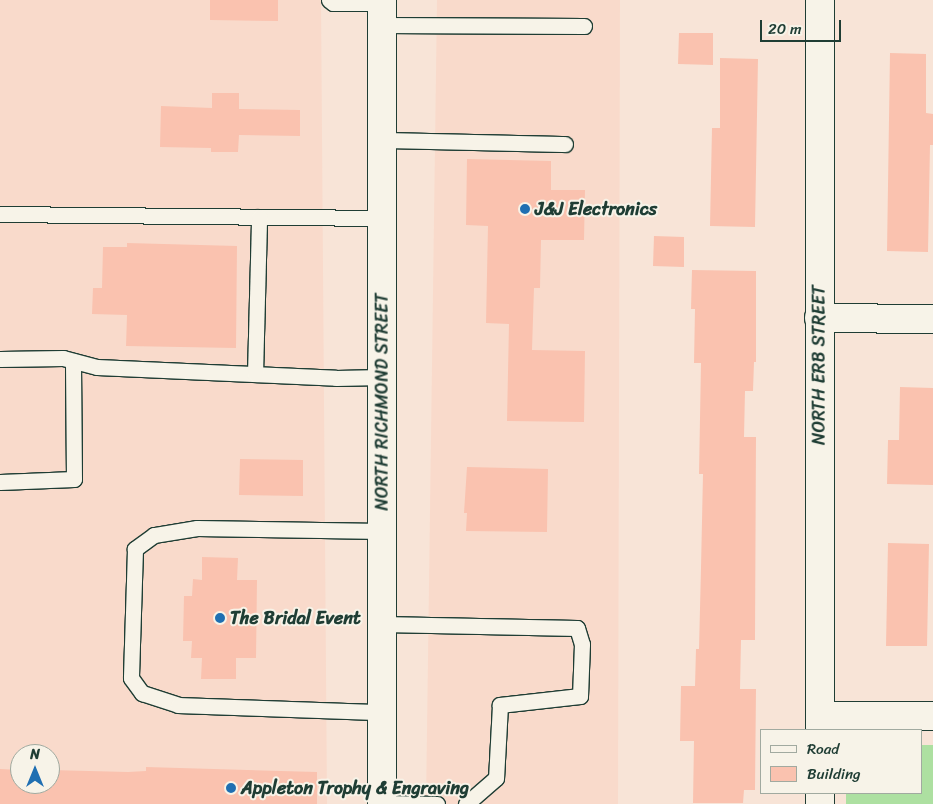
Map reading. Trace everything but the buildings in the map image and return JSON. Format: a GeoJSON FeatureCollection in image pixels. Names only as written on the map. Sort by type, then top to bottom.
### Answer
{"type":"FeatureCollection","features":[{"type":"Feature","properties":{"kind":"street","name":"NORTH ERB STREET"},"geometry":{"type":"LineString","coordinates":[[820,0],[820,723]]}},
{"type":"Feature","properties":{"kind":"street","name":"NORTH RICHMOND STREET"},"geometry":{"type":"LineString","coordinates":[[382,10],[382,804]]}},
{"type":"Feature","properties":{"kind":"street"},"geometry":{"type":"LineString","coordinates":[[819,318],[933,319]]}},
{"type":"Feature","properties":{"kind":"street"},"geometry":{"type":"LineString","coordinates":[[820,723],[933,716]]}},
{"type":"Feature","properties":{"kind":"lane"},"geometry":{"type":"LineString","coordinates":[[329,0],[333,3],[382,10],[584,26]]}},
{"type":"Feature","properties":{"kind":"lane"},"geometry":{"type":"LineString","coordinates":[[382,140],[565,144]]}},
{"type":"Feature","properties":{"kind":"lane"},"geometry":{"type":"LineString","coordinates":[[0,214],[382,218]]}},
{"type":"Feature","properties":{"kind":"lane"},"geometry":{"type":"LineString","coordinates":[[255,374],[259,217]]}},
{"type":"Feature","properties":{"kind":"lane"},"geometry":{"type":"LineString","coordinates":[[0,359],[63,358],[97,368],[336,378],[382,377]]}},
{"type":"Feature","properties":{"kind":"lane"},"geometry":{"type":"LineString","coordinates":[[0,482],[74,479],[73,361]]}},
{"type":"Feature","properties":{"kind":"lane"},"geometry":{"type":"LineString","coordinates":[[382,532],[197,528],[154,535],[135,549],[131,678],[142,693],[178,705],[382,712]]}},
{"type":"Feature","properties":{"kind":"lane"},"geometry":{"type":"LineString","coordinates":[[382,624],[577,628],[582,644],[580,696],[500,706],[496,778],[466,804]]}},
{"type":"Feature","properties":{"kind":"lane"},"geometry":{"type":"LineString","coordinates":[[382,804],[437,804]]}},
{"type":"Feature","properties":{"kind":"shaded area"},"geometry":{"type":"Polygon","coordinates":[[[0,0],[321,0],[327,804],[0,804],[0,0]]]}},
{"type":"Feature","properties":{"kind":"shaded area"},"geometry":{"type":"Polygon","coordinates":[[[437,0],[620,0],[618,804],[426,804],[437,0]]]}},
{"type":"Feature","properties":{"kind":"green space"},"geometry":{"type":"Polygon","coordinates":[[[923,745],[933,745],[933,804],[846,804],[846,794],[923,794],[923,745]]]}},
{"type":"Feature","properties":{"kind":"place","name":"J&J Electronics"},"geometry":{"type":"Point","coordinates":[525,209]}},
{"type":"Feature","properties":{"kind":"place","name":"The Bridal Event"},"geometry":{"type":"Point","coordinates":[220,618]}},
{"type":"Feature","properties":{"kind":"place","name":"Appleton Trophy & Engraving"},"geometry":{"type":"Point","coordinates":[231,788]}}]}
